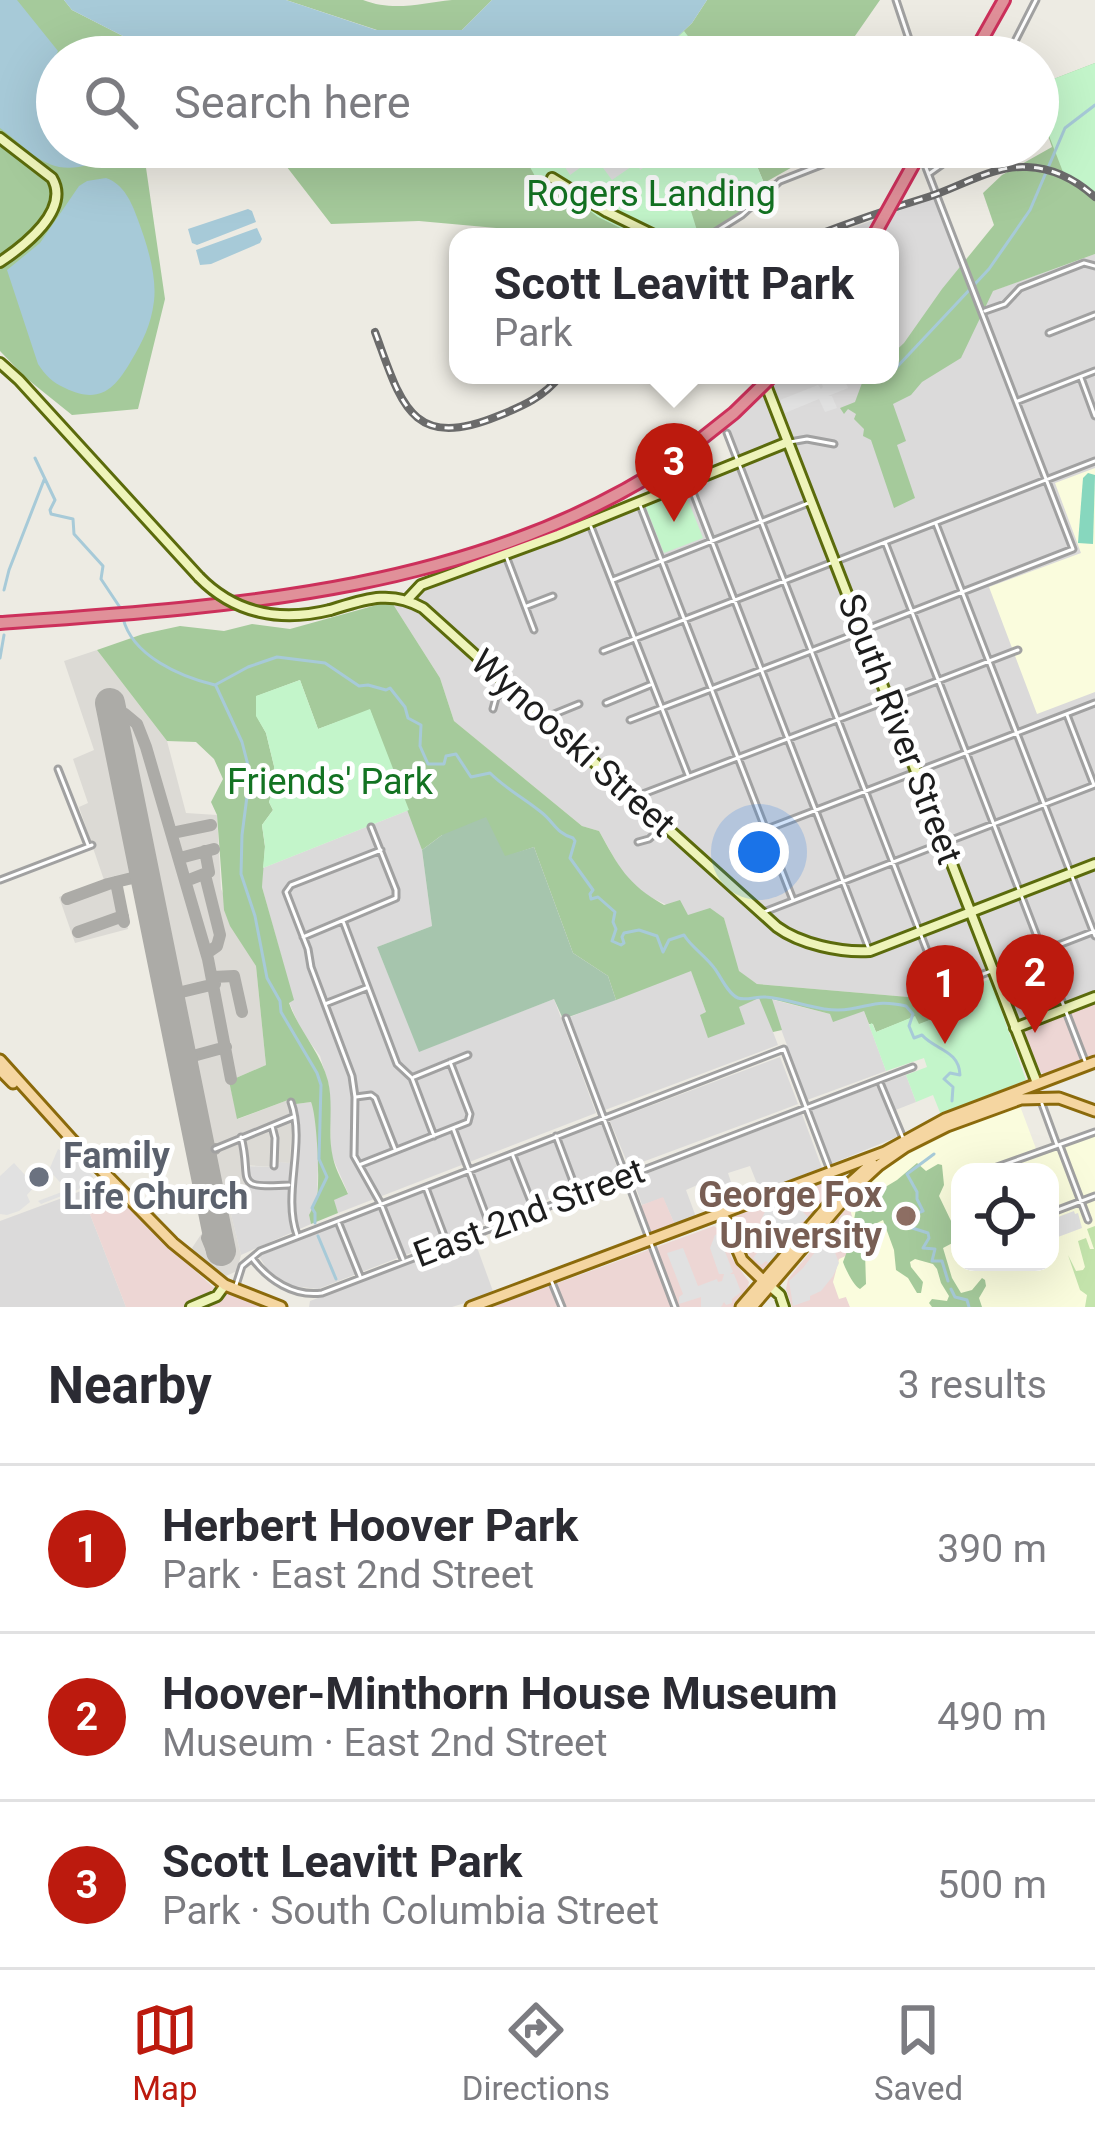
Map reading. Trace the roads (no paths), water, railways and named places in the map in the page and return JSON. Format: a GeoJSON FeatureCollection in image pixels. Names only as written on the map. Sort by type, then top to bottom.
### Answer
{"type":"FeatureCollection","features":[{"type":"Feature","properties":{"kind":"highway"},"geometry":{"type":"LineString","coordinates":[[984,36],[1004,0]]}},
{"type":"Feature","properties":{"kind":"highway"},"geometry":{"type":"LineString","coordinates":[[878,228],[911,168]]}},
{"type":"Feature","properties":{"kind":"highway"},"geometry":{"type":"LineString","coordinates":[[0,623],[209,606],[354,584],[488,548],[589,509],[676,459],[734,413],[761,384]]}},
{"type":"Feature","properties":{"kind":"main road"},"geometry":{"type":"LineString","coordinates":[[0,1060],[156,1228],[202,1268],[281,1307]]}},
{"type":"Feature","properties":{"kind":"main road"},"geometry":{"type":"LineString","coordinates":[[752,1307],[839,1193],[904,1140],[945,1118],[1091,1064]]}},
{"type":"Feature","properties":{"kind":"main road"},"geometry":{"type":"LineString","coordinates":[[0,1070],[73,1141]]}},
{"type":"Feature","properties":{"kind":"main road"},"geometry":{"type":"LineString","coordinates":[[1070,1101],[1062,1086],[1074,1070]]}},
{"type":"Feature","properties":{"kind":"main road"},"geometry":{"type":"LineString","coordinates":[[1036,1083],[1044,1096]]}},
{"type":"Feature","properties":{"kind":"main road"},"geometry":{"type":"LineString","coordinates":[[1011,1102],[1036,1083]]}},
{"type":"Feature","properties":{"kind":"main road"},"geometry":{"type":"LineString","coordinates":[[471,1307],[830,1172],[885,1156],[1011,1102],[1044,1096],[1095,1111]]}},
{"type":"Feature","properties":{"kind":"main road"},"geometry":{"type":"LineString","coordinates":[[722,1213],[742,1260],[768,1285]]}},
{"type":"Feature","properties":{"kind":"main road"},"geometry":{"type":"LineString","coordinates":[[741,1307],[768,1285]]}},
{"type":"Feature","properties":{"kind":"street"},"geometry":{"type":"LineString","coordinates":[[896,0],[908,36]]}},
{"type":"Feature","properties":{"kind":"street"},"geometry":{"type":"LineString","coordinates":[[1018,36],[1036,0]]}},
{"type":"Feature","properties":{"kind":"street"},"geometry":{"type":"LineString","coordinates":[[0,138],[36,164]]}},
{"type":"Feature","properties":{"kind":"street"},"geometry":{"type":"LineString","coordinates":[[0,262],[18,250],[51,212],[57,184],[41,168]]}},
{"type":"Feature","properties":{"kind":"street"},"geometry":{"type":"LineString","coordinates":[[721,228],[780,181],[813,168]]}},
{"type":"Feature","properties":{"kind":"street"},"geometry":{"type":"LineString","coordinates":[[630,720],[1073,549],[927,168]]}},
{"type":"Feature","properties":{"kind":"street"},"geometry":{"type":"LineString","coordinates":[[929,174],[937,168]]}},
{"type":"Feature","properties":{"kind":"street"},"geometry":{"type":"LineString","coordinates":[[552,178],[640,228]]}},
{"type":"Feature","properties":{"kind":"street"},"geometry":{"type":"LineString","coordinates":[[981,312],[1005,304],[1020,288],[1093,264]]}},
{"type":"Feature","properties":{"kind":"street"},"geometry":{"type":"LineString","coordinates":[[1049,333],[1095,316]]}},
{"type":"Feature","properties":{"kind":"street"},"geometry":{"type":"LineString","coordinates":[[0,363],[199,578],[227,601],[254,612],[294,617],[378,596],[407,600],[421,585],[788,442],[807,439],[835,444]]}},
{"type":"Feature","properties":{"kind":"street"},"geometry":{"type":"LineString","coordinates":[[1017,401],[1095,371]]}},
{"type":"Feature","properties":{"kind":"street"},"geometry":{"type":"LineString","coordinates":[[1080,377],[1095,416]]}},
{"type":"Feature","properties":{"kind":"street","name":"South River Street"},"geometry":{"type":"LineString","coordinates":[[768,384],[1036,1083]]}},
{"type":"Feature","properties":{"kind":"street"},"geometry":{"type":"LineString","coordinates":[[727,433],[941,987],[1094,933],[936,523]]}},
{"type":"Feature","properties":{"kind":"street"},"geometry":{"type":"LineString","coordinates":[[603,651],[1095,461]]}},
{"type":"Feature","properties":{"kind":"street"},"geometry":{"type":"LineString","coordinates":[[688,482],[870,951],[1095,864]]}},
{"type":"Feature","properties":{"kind":"street"},"geometry":{"type":"LineString","coordinates":[[638,502],[793,901]]}},
{"type":"Feature","properties":{"kind":"street"},"geometry":{"type":"LineString","coordinates":[[611,581],[812,502]]}},
{"type":"Feature","properties":{"kind":"street"},"geometry":{"type":"LineString","coordinates":[[588,522],[688,777]]}},
{"type":"Feature","properties":{"kind":"street"},"geometry":{"type":"LineString","coordinates":[[885,542],[1042,951],[1091,1064]]}},
{"type":"Feature","properties":{"kind":"street"},"geometry":{"type":"LineString","coordinates":[[505,554],[533,630]]}},
{"type":"Feature","properties":{"kind":"street"},"geometry":{"type":"LineString","coordinates":[[525,607],[554,596]]}},
{"type":"Feature","properties":{"kind":"street","name":"Wynooski Street"},"geometry":{"type":"LineString","coordinates":[[407,600],[423,608],[786,934],[845,950],[870,951]]}},
{"type":"Feature","properties":{"kind":"street"},"geometry":{"type":"LineString","coordinates":[[634,798],[1018,650]]}},
{"type":"Feature","properties":{"kind":"street"},"geometry":{"type":"LineString","coordinates":[[493,710],[496,698],[508,685]]}},
{"type":"Feature","properties":{"kind":"street"},"geometry":{"type":"LineString","coordinates":[[606,703],[652,685]]}},
{"type":"Feature","properties":{"kind":"street"},"geometry":{"type":"LineString","coordinates":[[766,830],[1095,703]]}},
{"type":"Feature","properties":{"kind":"street"},"geometry":{"type":"LineString","coordinates":[[545,718],[579,704]]}},
{"type":"Feature","properties":{"kind":"street"},"geometry":{"type":"LineString","coordinates":[[762,913],[1095,785],[1067,713]]}},
{"type":"Feature","properties":{"kind":"street"},"geometry":{"type":"LineString","coordinates":[[0,880],[90,846],[58,769]]}},
{"type":"Feature","properties":{"kind":"street"},"geometry":{"type":"LineString","coordinates":[[638,842],[664,825]]}},
{"type":"Feature","properties":{"kind":"street"},"geometry":{"type":"LineString","coordinates":[[303,937],[396,898],[371,827]]}},
{"type":"Feature","properties":{"kind":"street"},"geometry":{"type":"LineString","coordinates":[[380,850],[288,887],[287,895],[352,1076],[353,1149],[358,1165],[381,1204],[404,1261]]}},
{"type":"Feature","properties":{"kind":"street"},"geometry":{"type":"LineString","coordinates":[[343,921],[398,1064],[412,1078],[434,1136]]}},
{"type":"Feature","properties":{"kind":"street"},"geometry":{"type":"LineString","coordinates":[[325,1004],[368,987]]}},
{"type":"Feature","properties":{"kind":"street"},"geometry":{"type":"LineString","coordinates":[[1015,1028],[1095,997]]}},
{"type":"Feature","properties":{"kind":"street"},"geometry":{"type":"LineString","coordinates":[[566,1018],[675,1307]]}},
{"type":"Feature","properties":{"kind":"street"},"geometry":{"type":"LineString","coordinates":[[191,1307],[231,1286],[251,1257],[298,1236],[784,1049],[830,1172]]}},
{"type":"Feature","properties":{"kind":"street"},"geometry":{"type":"LineString","coordinates":[[412,1078],[468,1055]]}},
{"type":"Feature","properties":{"kind":"street"},"geometry":{"type":"LineString","coordinates":[[358,1165],[470,1120],[450,1062]]}},
{"type":"Feature","properties":{"kind":"street","name":"East 2nd Street"},"geometry":{"type":"LineString","coordinates":[[251,1257],[268,1277],[305,1294],[322,1293],[913,1067]]}},
{"type":"Feature","properties":{"kind":"street"},"geometry":{"type":"LineString","coordinates":[[880,1084],[904,1140]]}},
{"type":"Feature","properties":{"kind":"street"},"geometry":{"type":"LineString","coordinates":[[1044,1096],[1088,1220]]}},
{"type":"Feature","properties":{"kind":"street"},"geometry":{"type":"LineString","coordinates":[[355,1097],[375,1098],[396,1150]]}},
{"type":"Feature","properties":{"kind":"street"},"geometry":{"type":"LineString","coordinates":[[291,1102],[295,1117],[292,1218],[298,1236]]}},
{"type":"Feature","properties":{"kind":"street"},"geometry":{"type":"LineString","coordinates":[[214,1148],[295,1117]]}},
{"type":"Feature","properties":{"kind":"street"},"geometry":{"type":"LineString","coordinates":[[271,1124],[274,1166]]}},
{"type":"Feature","properties":{"kind":"street"},"geometry":{"type":"LineString","coordinates":[[453,1128],[491,1227]]}},
{"type":"Feature","properties":{"kind":"street"},"geometry":{"type":"LineString","coordinates":[[1008,1163],[1095,1132]]}},
{"type":"Feature","properties":{"kind":"street"},"geometry":{"type":"LineString","coordinates":[[556,1136],[578,1194]]}},
{"type":"Feature","properties":{"kind":"street"},"geometry":{"type":"LineString","coordinates":[[241,1138],[249,1182],[258,1187],[293,1184]]}},
{"type":"Feature","properties":{"kind":"street"},"geometry":{"type":"LineString","coordinates":[[512,1153],[535,1210]]}},
{"type":"Feature","properties":{"kind":"street"},"geometry":{"type":"LineString","coordinates":[[425,1186],[447,1244]]}},
{"type":"Feature","properties":{"kind":"street"},"geometry":{"type":"LineString","coordinates":[[1059,1210],[1095,1196]]}},
{"type":"Feature","properties":{"kind":"street"},"geometry":{"type":"LineString","coordinates":[[338,1221],[360,1278]]}},
{"type":"Feature","properties":{"kind":"street"},"geometry":{"type":"LineString","coordinates":[[551,1279],[562,1307]]}},
{"type":"Feature","properties":{"kind":"street"},"geometry":{"type":"LineString","coordinates":[[768,1285],[779,1294],[784,1307]]}},
{"type":"Feature","properties":{"kind":"water"},"geometry":{"type":"Polygon","coordinates":[[[0,0],[17,0],[46,36],[36,36],[36,156],[0,128],[0,0]]]}},
{"type":"Feature","properties":{"kind":"water"},"geometry":{"type":"Polygon","coordinates":[[[64,0],[286,0],[376,30],[462,30],[492,0],[707,0],[678,36],[123,36],[72,10],[64,0]]]}},
{"type":"Feature","properties":{"kind":"water"},"geometry":{"type":"Polygon","coordinates":[[[106,178],[122,189],[136,214],[150,260],[154,301],[146,332],[125,371],[105,391],[87,395],[56,383],[38,364],[7,270],[40,243],[79,186],[106,178]]]}},
{"type":"Feature","properties":{"kind":"water"},"geometry":{"type":"Polygon","coordinates":[[[248,209],[256,222],[192,243],[188,229],[248,209]]]}},
{"type":"Feature","properties":{"kind":"water"},"geometry":{"type":"Polygon","coordinates":[[[257,228],[260,243],[200,265],[196,250],[257,228]]]}},
{"type":"Feature","properties":{"kind":"waterway"},"geometry":{"type":"LineString","coordinates":[[1059,142],[1065,128],[1095,105]]}},
{"type":"Feature","properties":{"kind":"waterway"},"geometry":{"type":"LineString","coordinates":[[899,365],[989,269],[1030,210],[1048,168]]}},
{"type":"Feature","properties":{"kind":"waterway"},"geometry":{"type":"LineString","coordinates":[[35,458],[55,500],[51,514],[73,519],[74,534],[103,566],[101,579],[121,609]]}},
{"type":"Feature","properties":{"kind":"waterway"},"geometry":{"type":"LineString","coordinates":[[4,590],[44,480]]}},
{"type":"Feature","properties":{"kind":"waterway"},"geometry":{"type":"LineString","coordinates":[[123,618],[147,654],[173,670],[215,685],[277,657],[325,663],[359,686],[390,688],[408,718],[421,725],[420,746],[428,764],[444,764],[446,756],[456,754],[471,777],[490,773],[573,838],[570,858],[593,890],[591,899],[598,897],[615,912],[612,941],[621,945],[624,933],[639,930],[657,936],[663,952],[669,940],[684,935],[741,999],[766,997],[839,1010],[883,1003],[906,1006],[913,1014],[909,1026],[914,1038],[922,1035],[951,1055],[959,1067],[960,1075],[950,1073],[944,1079],[953,1087],[952,1101]]}},
{"type":"Feature","properties":{"kind":"waterway"},"geometry":{"type":"LineString","coordinates":[[0,658],[4,635]]}},
{"type":"Feature","properties":{"kind":"waterway"},"geometry":{"type":"LineString","coordinates":[[216,686],[242,742],[250,773],[241,874],[267,978],[321,1085],[319,1159],[327,1177],[312,1208],[315,1223]]}},
{"type":"Feature","properties":{"kind":"waterway"},"geometry":{"type":"LineString","coordinates":[[934,1154],[907,1174],[923,1211],[912,1215],[909,1227],[928,1233],[923,1248],[935,1249],[932,1261],[942,1261],[948,1281]]}},
{"type":"Feature","properties":{"kind":"waterway"},"geometry":{"type":"LineString","coordinates":[[318,1236],[336,1279]]}},
{"type":"Feature","properties":{"kind":"waterway"},"geometry":{"type":"LineString","coordinates":[[951,1289],[969,1307]]}},
{"type":"Feature","properties":{"kind":"railway"},"geometry":{"type":"LineString","coordinates":[[837,228],[1010,168]]}},
{"type":"Feature","properties":{"kind":"railway"},"geometry":{"type":"LineString","coordinates":[[1037,168],[1072,180],[1095,197]]}},
{"type":"Feature","properties":{"kind":"railway"},"geometry":{"type":"LineString","coordinates":[[375,332],[402,399],[427,424],[469,426],[516,408],[553,384]]}},
{"type":"Feature","properties":{"kind":"place","name":"Scott Leavitt Park"},"geometry":{"type":"Point","coordinates":[674,522]}},
{"type":"Feature","properties":{"kind":"place","name":"Hoover-Minthorn House Museum"},"geometry":{"type":"Point","coordinates":[1035,1033]}},
{"type":"Feature","properties":{"kind":"place","name":"Herbert Hoover Park"},"geometry":{"type":"Point","coordinates":[945,1044]}},
{"type":"Feature","properties":{"kind":"place","name":"Family Life Church"},"geometry":{"type":"Point","coordinates":[39,1177]}},
{"type":"Feature","properties":{"kind":"place","name":"George Fox University"},"geometry":{"type":"Point","coordinates":[906,1216]}},
{"type":"Feature","properties":{"kind":"park label","name":"Rogers Landing"},"geometry":{"type":"Point","coordinates":[651,194]}},
{"type":"Feature","properties":{"kind":"park label","name":"Friends' Park"},"geometry":{"type":"Point","coordinates":[330,782]}}]}
